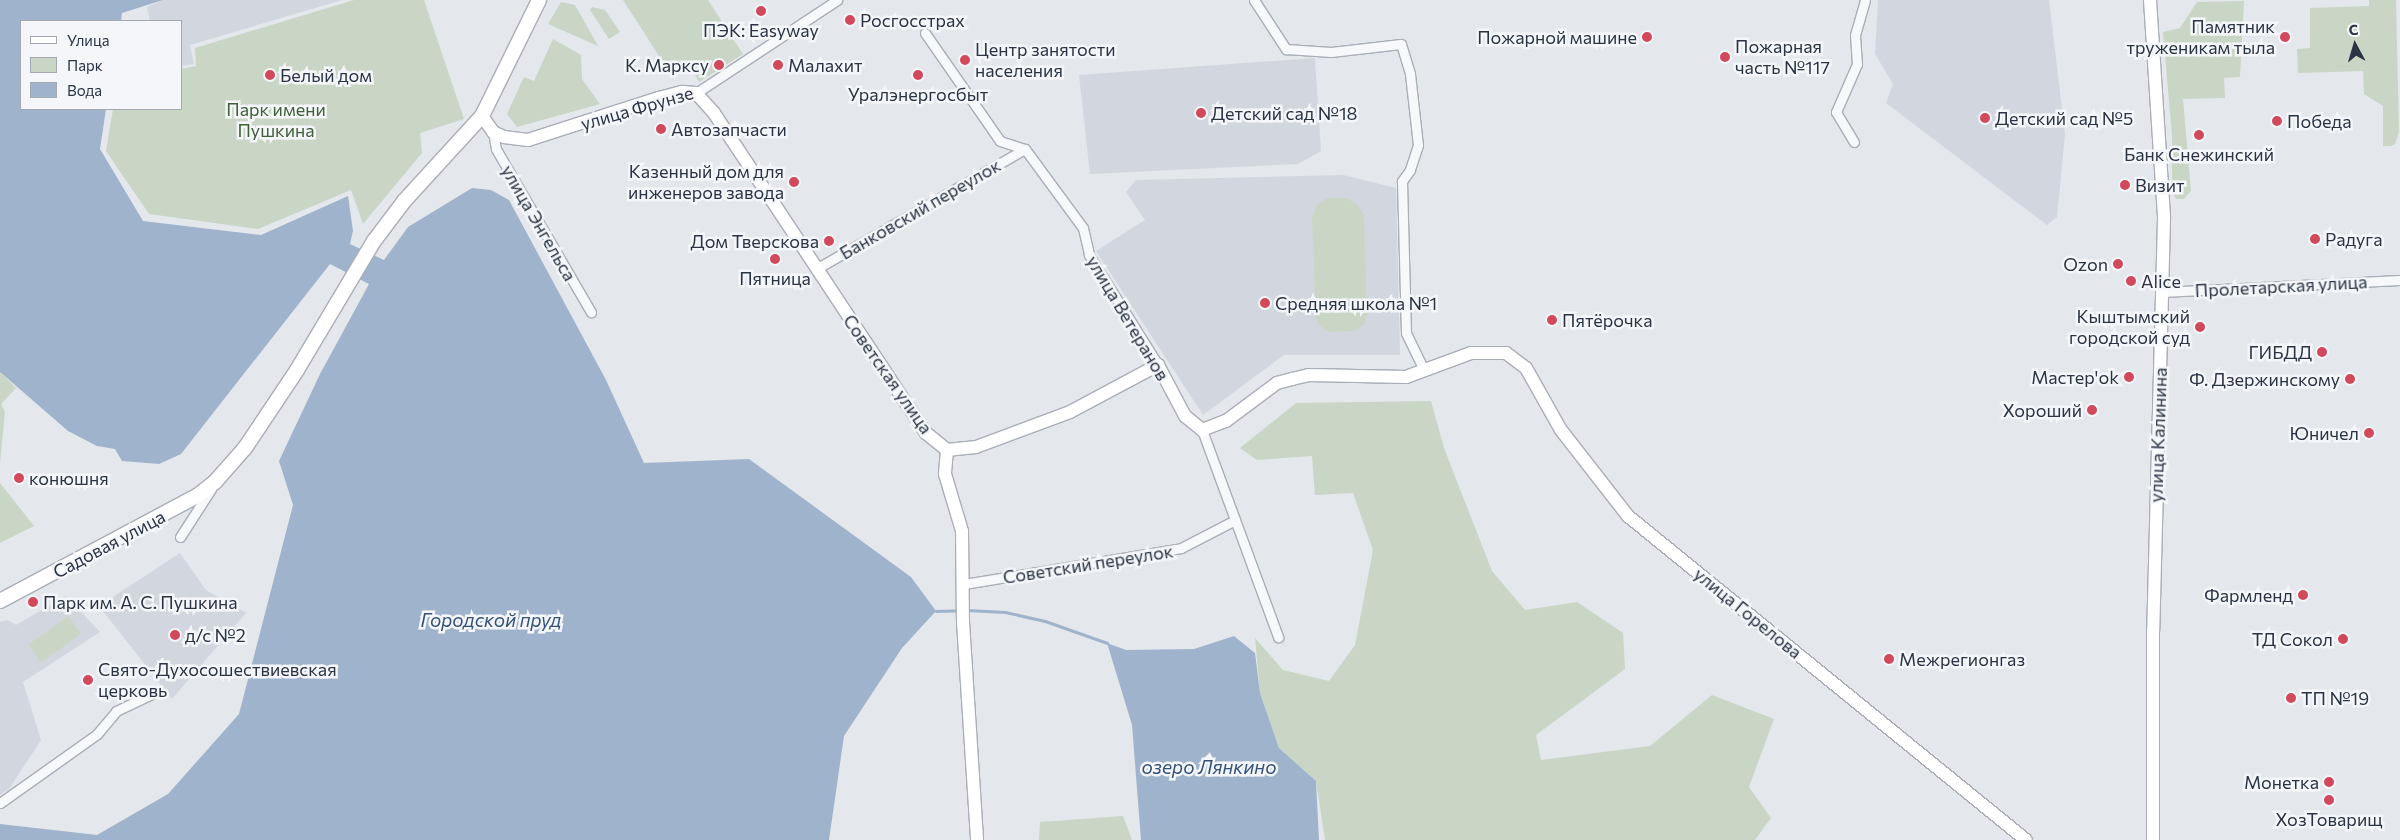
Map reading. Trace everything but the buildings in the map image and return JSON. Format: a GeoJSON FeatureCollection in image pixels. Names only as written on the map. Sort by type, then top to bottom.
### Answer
{"type":"FeatureCollection","features":[{"type":"Feature","properties":{"kind":"main road","name":"Садовая улица"},"geometry":{"type":"LineString","coordinates":[[0,602],[198,496],[215,482],[245,448],[298,370],[374,241],[405,200],[482,116],[539,0]]}},
{"type":"Feature","properties":{"kind":"street","name":"улица Фрунзе"},"geometry":{"type":"LineString","coordinates":[[493,132],[515,140],[542,138],[659,98],[682,92],[696,93],[836,0]]}},
{"type":"Feature","properties":{"kind":"street"},"geometry":{"type":"LineString","coordinates":[[1254,0],[1286,49],[1331,52],[1401,44],[1410,74],[1418,145],[1410,170],[1402,181],[1406,333],[1424,370],[1406,377],[1388,379],[1309,375],[1292,378],[1277,383],[1226,421],[1202,430],[1201,436],[1217,467],[1278,637]]}},
{"type":"Feature","properties":{"kind":"street"},"geometry":{"type":"LineString","coordinates":[[1854,142],[1836,112],[1857,64],[1854,35],[1865,0]]}},
{"type":"Feature","properties":{"kind":"street","name":"улица Калинина"},"geometry":{"type":"LineString","coordinates":[[2150,0],[2162,151],[2162,292],[2153,631],[2152,840]]}},
{"type":"Feature","properties":{"kind":"street"},"geometry":{"type":"LineString","coordinates":[[925,33],[1000,141],[1025,149]]}},
{"type":"Feature","properties":{"kind":"street","name":"Советская улица"},"geometry":{"type":"LineString","coordinates":[[696,93],[714,112],[926,433],[947,450],[945,474],[962,531],[963,602],[977,840]]}},
{"type":"Feature","properties":{"kind":"street"},"geometry":{"type":"LineString","coordinates":[[482,116],[493,132]]}},
{"type":"Feature","properties":{"kind":"street","name":"улица Энгельса"},"geometry":{"type":"LineString","coordinates":[[493,132],[496,149],[591,312]]}},
{"type":"Feature","properties":{"kind":"street","name":"Банковский переулок"},"geometry":{"type":"LineString","coordinates":[[816,269],[1025,149]]}},
{"type":"Feature","properties":{"kind":"street","name":"улица Ветеранов"},"geometry":{"type":"LineString","coordinates":[[1025,149],[1082,228],[1088,256],[1158,365],[1184,416],[1202,430]]}},
{"type":"Feature","properties":{"kind":"street","name":"Пролетарская улица"},"geometry":{"type":"LineString","coordinates":[[2162,292],[2400,280]]}},
{"type":"Feature","properties":{"kind":"street","name":"улица Горелова"},"geometry":{"type":"LineString","coordinates":[[1424,370],[1471,353],[1506,353],[1526,368],[1561,430],[1628,516],[2026,840]]}},
{"type":"Feature","properties":{"kind":"street"},"geometry":{"type":"LineString","coordinates":[[947,450],[976,447],[1070,412],[1158,365]]}},
{"type":"Feature","properties":{"kind":"street","name":"Садовая улица"},"geometry":{"type":"LineString","coordinates":[[180,537],[215,482]]}},
{"type":"Feature","properties":{"kind":"street","name":"Советский переулок"},"geometry":{"type":"LineString","coordinates":[[964,584],[1181,548],[1235,520]]}},
{"type":"Feature","properties":{"kind":"street"},"geometry":{"type":"LineString","coordinates":[[0,803],[97,734],[116,711],[156,692]]}},
{"type":"Feature","properties":{"kind":"shaded area"},"geometry":{"type":"Polygon","coordinates":[[[163,0],[342,0],[190,45],[194,64],[182,66],[182,20],[150,20],[147,7],[163,0]]]}},
{"type":"Feature","properties":{"kind":"shaded area","name":"Детский сад №5"},"geometry":{"type":"Polygon","coordinates":[[[1878,0],[2049,0],[2065,134],[2057,217],[2047,225],[1886,103],[1893,84],[1875,54],[1878,0]]]}},
{"type":"Feature","properties":{"kind":"shaded area","name":"Детский сад №18"},"geometry":{"type":"Polygon","coordinates":[[[1315,58],[1321,151],[1298,164],[1090,174],[1079,75],[1315,58]]]}},
{"type":"Feature","properties":{"kind":"shaded area","name":"Средняя школа №1"},"geometry":{"type":"Polygon","coordinates":[[[1343,175],[1396,188],[1400,355],[1284,355],[1203,415],[1096,251],[1145,220],[1126,192],[1136,180],[1343,175]]]}},
{"type":"Feature","properties":{"kind":"shaded area","name":"д/с №2"},"geometry":{"type":"Polygon","coordinates":[[[180,553],[206,590],[246,613],[172,699],[99,606],[180,553]]]}},
{"type":"Feature","properties":{"kind":"shaded area"},"geometry":{"type":"Polygon","coordinates":[[[66,596],[100,632],[23,682],[41,740],[9,789],[0,795],[0,622],[8,620],[16,625],[66,596]]]}},
{"type":"Feature","properties":{"kind":"green space","name":"Парк имени Пушкина"},"geometry":{"type":"Polygon","coordinates":[[[354,0],[424,0],[464,119],[420,133],[422,153],[363,224],[351,190],[258,229],[149,214],[106,151],[113,110],[182,110],[182,69],[196,66],[195,48],[354,0]]]}},
{"type":"Feature","properties":{"kind":"green space"},"geometry":{"type":"Polygon","coordinates":[[[623,0],[708,0],[743,54],[699,82],[695,75],[661,59],[623,0]]]}},
{"type":"Feature","properties":{"kind":"green space"},"geometry":{"type":"Polygon","coordinates":[[[2369,0],[2396,0],[2399,132],[2395,144],[2391,146],[2383,146],[2383,106],[2364,94],[2363,71],[2298,73],[2297,49],[2310,48],[2310,8],[2369,6],[2369,0]]]}},
{"type":"Feature","properties":{"kind":"green space"},"geometry":{"type":"Polygon","coordinates":[[[2244,1],[2240,77],[2224,78],[2225,98],[2183,99],[2191,191],[2184,199],[2176,199],[2172,191],[2172,136],[2163,32],[2180,28],[2197,2],[2244,1]]]}},
{"type":"Feature","properties":{"kind":"green space"},"geometry":{"type":"Polygon","coordinates":[[[561,2],[575,5],[598,46],[548,24],[561,2]]]}},
{"type":"Feature","properties":{"kind":"green space"},"geometry":{"type":"Polygon","coordinates":[[[592,7],[605,10],[620,32],[609,39],[590,10],[592,7]]]}},
{"type":"Feature","properties":{"kind":"green space"},"geometry":{"type":"Polygon","coordinates":[[[553,39],[581,55],[582,79],[600,104],[517,127],[507,114],[524,77],[534,81],[553,39]]]}},
{"type":"Feature","properties":{"kind":"green space"},"geometry":{"type":"Polygon","coordinates":[[[1327,198],[1346,198],[1357,204],[1364,215],[1367,314],[1364,325],[1355,331],[1329,332],[1320,326],[1316,318],[1312,218],[1317,205],[1327,198]]]}},
{"type":"Feature","properties":{"kind":"green space"},"geometry":{"type":"Polygon","coordinates":[[[0,372],[16,388],[1,404],[5,412],[0,463],[0,372]]]}},
{"type":"Feature","properties":{"kind":"green space"},"geometry":{"type":"Polygon","coordinates":[[[1431,401],[1444,448],[1492,571],[1525,610],[1577,602],[1623,633],[1625,669],[1536,735],[1541,760],[1650,746],[1712,695],[1774,719],[1749,787],[1771,818],[1755,840],[1325,840],[1316,781],[1279,748],[1260,693],[1255,638],[1283,670],[1329,681],[1355,645],[1373,550],[1353,493],[1315,495],[1312,456],[1257,460],[1240,448],[1296,403],[1431,401]]]}},
{"type":"Feature","properties":{"kind":"green space"},"geometry":{"type":"Polygon","coordinates":[[[0,483],[34,526],[0,543],[0,483]]]}},
{"type":"Feature","properties":{"kind":"green space"},"geometry":{"type":"Polygon","coordinates":[[[68,616],[81,634],[41,663],[28,645],[68,616]]]}},
{"type":"Feature","properties":{"kind":"green space"},"geometry":{"type":"Polygon","coordinates":[[[1123,816],[1132,840],[1039,840],[1040,822],[1123,816]]]}},
{"type":"Feature","properties":{"kind":"water","name":"Городской пруд"},"geometry":{"type":"Polygon","coordinates":[[[0,0],[163,0],[122,13],[121,20],[20,20],[20,110],[106,110],[100,149],[143,221],[261,235],[348,196],[353,231],[350,244],[384,260],[408,227],[472,188],[491,190],[509,200],[606,380],[644,463],[749,459],[911,577],[936,611],[902,648],[844,736],[829,840],[0,840],[0,824],[97,835],[168,794],[239,714],[293,505],[279,461],[320,374],[369,284],[330,264],[181,454],[159,464],[122,461],[115,449],[97,446],[68,431],[0,372],[0,0]]]}},
{"type":"Feature","properties":{"kind":"water","name":"озеро Лянкино"},"geometry":{"type":"Polygon","coordinates":[[[1234,636],[1255,653],[1260,693],[1279,748],[1316,781],[1319,840],[1141,840],[1132,725],[1107,643],[1126,650],[1194,649],[1234,636]]]}},
{"type":"Feature","properties":{"kind":"waterway"},"geometry":{"type":"LineString","coordinates":[[936,611],[961,610]]}},
{"type":"Feature","properties":{"kind":"waterway"},"geometry":{"type":"LineString","coordinates":[[967,610],[1005,612],[1045,621],[1107,643]]}},
{"type":"Feature","properties":{"kind":"place","name":"ПЭК: Easyway"},"geometry":{"type":"Point","coordinates":[761,11]}},
{"type":"Feature","properties":{"kind":"place","name":"Росгосстрах"},"geometry":{"type":"Point","coordinates":[850,20]}},
{"type":"Feature","properties":{"kind":"place","name":"Пожарной машине"},"geometry":{"type":"Point","coordinates":[1647,37]}},
{"type":"Feature","properties":{"kind":"place","name":"Памятник труженикам тыла"},"geometry":{"type":"Point","coordinates":[2285,37]}},
{"type":"Feature","properties":{"kind":"place","name":"Пожарная часть №117"},"geometry":{"type":"Point","coordinates":[1725,57]}},
{"type":"Feature","properties":{"kind":"place","name":"Центр занятости населения"},"geometry":{"type":"Point","coordinates":[965,60]}},
{"type":"Feature","properties":{"kind":"place","name":"К. Марксу"},"geometry":{"type":"Point","coordinates":[719,65]}},
{"type":"Feature","properties":{"kind":"place","name":"Малахит"},"geometry":{"type":"Point","coordinates":[778,65]}},
{"type":"Feature","properties":{"kind":"place","name":"Белый дом"},"geometry":{"type":"Point","coordinates":[270,75]}},
{"type":"Feature","properties":{"kind":"place","name":"Уралэнергосбыт"},"geometry":{"type":"Point","coordinates":[918,75]}},
{"type":"Feature","properties":{"kind":"place","name":"Детский сад №18"},"geometry":{"type":"Point","coordinates":[1201,113]}},
{"type":"Feature","properties":{"kind":"place","name":"Детский сад №5"},"geometry":{"type":"Point","coordinates":[1985,118]}},
{"type":"Feature","properties":{"kind":"place","name":"Победа"},"geometry":{"type":"Point","coordinates":[2277,121]}},
{"type":"Feature","properties":{"kind":"place","name":"Автозапчасти"},"geometry":{"type":"Point","coordinates":[661,129]}},
{"type":"Feature","properties":{"kind":"place","name":"Банк Снежинский"},"geometry":{"type":"Point","coordinates":[2199,135]}},
{"type":"Feature","properties":{"kind":"place","name":"Казенный дом для инженеров завода"},"geometry":{"type":"Point","coordinates":[794,182]}},
{"type":"Feature","properties":{"kind":"place","name":"Визит"},"geometry":{"type":"Point","coordinates":[2125,185]}},
{"type":"Feature","properties":{"kind":"place","name":"Радуга"},"geometry":{"type":"Point","coordinates":[2315,239]}},
{"type":"Feature","properties":{"kind":"place","name":"Дом Тверскова"},"geometry":{"type":"Point","coordinates":[829,241]}},
{"type":"Feature","properties":{"kind":"place","name":"Пятница"},"geometry":{"type":"Point","coordinates":[775,259]}},
{"type":"Feature","properties":{"kind":"place","name":"Ozon"},"geometry":{"type":"Point","coordinates":[2118,264]}},
{"type":"Feature","properties":{"kind":"place","name":"Alice"},"geometry":{"type":"Point","coordinates":[2131,281]}},
{"type":"Feature","properties":{"kind":"place","name":"Средняя школа №1"},"geometry":{"type":"Point","coordinates":[1265,303]}},
{"type":"Feature","properties":{"kind":"place","name":"Пятёрочка"},"geometry":{"type":"Point","coordinates":[1552,320]}},
{"type":"Feature","properties":{"kind":"place","name":"Кыштымский городской суд"},"geometry":{"type":"Point","coordinates":[2200,327]}},
{"type":"Feature","properties":{"kind":"place","name":"ГИБДД"},"geometry":{"type":"Point","coordinates":[2322,352]}},
{"type":"Feature","properties":{"kind":"place","name":"Мастер'ok"},"geometry":{"type":"Point","coordinates":[2129,377]}},
{"type":"Feature","properties":{"kind":"place","name":"Ф. Дзержинскому"},"geometry":{"type":"Point","coordinates":[2350,379]}},
{"type":"Feature","properties":{"kind":"place","name":"Хороший"},"geometry":{"type":"Point","coordinates":[2092,410]}},
{"type":"Feature","properties":{"kind":"place","name":"Юничел"},"geometry":{"type":"Point","coordinates":[2369,433]}},
{"type":"Feature","properties":{"kind":"place","name":"конюшня"},"geometry":{"type":"Point","coordinates":[19,478]}},
{"type":"Feature","properties":{"kind":"place","name":"Фармленд"},"geometry":{"type":"Point","coordinates":[2303,595]}},
{"type":"Feature","properties":{"kind":"place","name":"Парк им. А. С. Пушкина"},"geometry":{"type":"Point","coordinates":[33,602]}},
{"type":"Feature","properties":{"kind":"place","name":"д/с №2"},"geometry":{"type":"Point","coordinates":[175,635]}},
{"type":"Feature","properties":{"kind":"place","name":"ТД Сокол"},"geometry":{"type":"Point","coordinates":[2343,639]}},
{"type":"Feature","properties":{"kind":"place","name":"Межрегионгаз"},"geometry":{"type":"Point","coordinates":[1889,659]}},
{"type":"Feature","properties":{"kind":"place","name":"Свято-Духосошествиевская церковь"},"geometry":{"type":"Point","coordinates":[88,680]}},
{"type":"Feature","properties":{"kind":"place","name":"ТП №19"},"geometry":{"type":"Point","coordinates":[2291,698]}},
{"type":"Feature","properties":{"kind":"place","name":"Монетка"},"geometry":{"type":"Point","coordinates":[2329,782]}},
{"type":"Feature","properties":{"kind":"place","name":"ХозТоварищ"},"geometry":{"type":"Point","coordinates":[2329,800]}}]}
